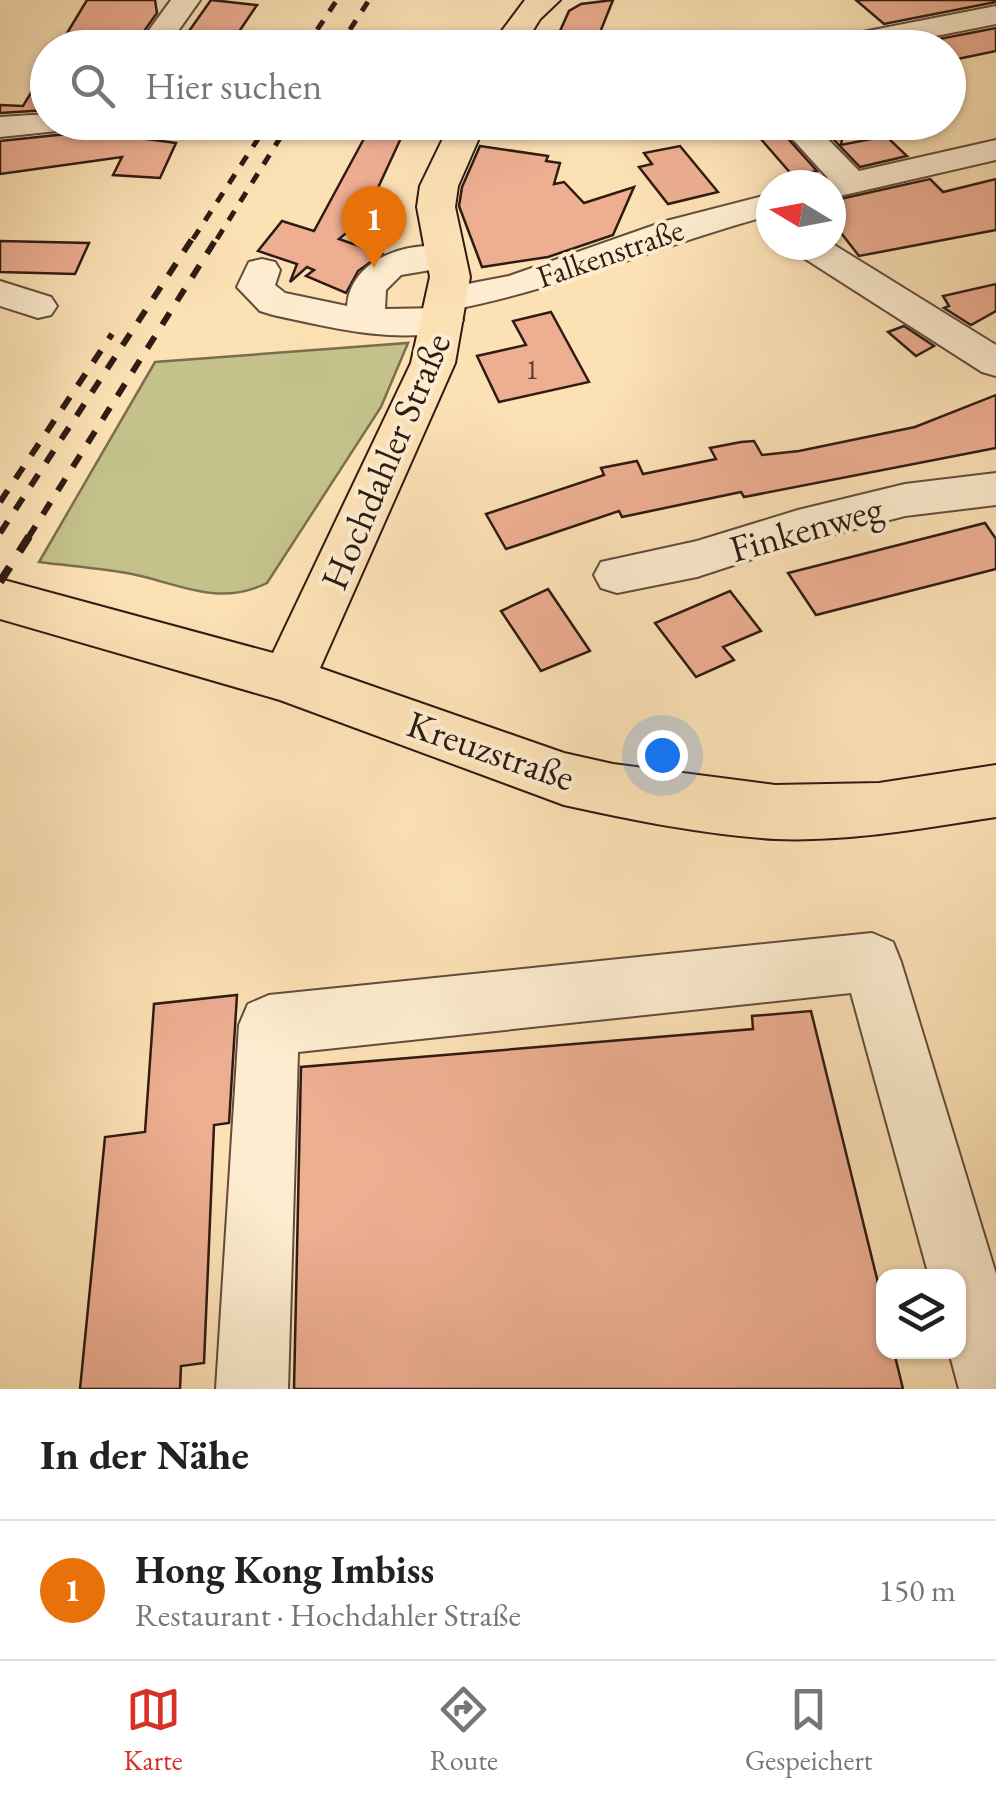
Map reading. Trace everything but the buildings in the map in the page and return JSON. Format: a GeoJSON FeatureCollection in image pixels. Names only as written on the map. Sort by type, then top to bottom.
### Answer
{"type":"FeatureCollection","features":[{"type":"Feature","properties":{"kind":"main road"},"geometry":{"type":"LineString","coordinates":[[518,30],[544,0]]}},
{"type":"Feature","properties":{"kind":"main road","name":"Hochdahler Straße"},"geometry":{"type":"LineString","coordinates":[[287,679],[329,596],[433,363],[446,291],[436,207],[438,186],[460,140]]}},
{"type":"Feature","properties":{"kind":"main road","name":"Kreuzstraße"},"geometry":{"type":"LineString","coordinates":[[0,599],[287,679],[564,779],[613,790],[775,812],[879,809],[996,791]]}},
{"type":"Feature","properties":{"kind":"street"},"geometry":{"type":"LineString","coordinates":[[164,30],[186,0]]}},
{"type":"Feature","properties":{"kind":"street"},"geometry":{"type":"LineString","coordinates":[[919,30],[996,15]]}},
{"type":"Feature","properties":{"kind":"street"},"geometry":{"type":"LineString","coordinates":[[0,127],[30,125]]}},
{"type":"Feature","properties":{"kind":"street"},"geometry":{"type":"LineString","coordinates":[[807,140],[829,170]]}},
{"type":"Feature","properties":{"kind":"street"},"geometry":{"type":"LineString","coordinates":[[846,185],[996,150]]}},
{"type":"Feature","properties":{"kind":"street","name":"Falkenstraße"},"geometry":{"type":"LineString","coordinates":[[446,291],[516,286],[679,228],[756,212]]}},
{"type":"Feature","properties":{"kind":"street"},"geometry":{"type":"LineString","coordinates":[[834,260],[996,363]]}},
{"type":"Feature","properties":{"kind":"street"},"geometry":{"type":"LineString","coordinates":[[365,322],[367,287],[390,265],[446,291]]}},
{"type":"Feature","properties":{"kind":"street"},"geometry":{"type":"LineString","coordinates":[[262,270],[256,286],[272,302],[365,322],[446,291]]}},
{"type":"Feature","properties":{"kind":"street"},"geometry":{"type":"LineString","coordinates":[[0,293],[38,306]]}},
{"type":"Feature","properties":{"kind":"street","name":"Finkenweg"},"geometry":{"type":"LineString","coordinates":[[618,575],[697,559],[798,527],[905,500],[996,488]]}},
{"type":"Feature","properties":{"kind":"street"},"geometry":{"type":"LineString","coordinates":[[252,1389],[269,1026],[872,962],[995,1389]]}},
{"type":"Feature","properties":{"kind":"shaded area"},"geometry":{"type":"Polygon","coordinates":[[[408,343],[381,407],[267,583],[249,590],[216,593],[120,572],[39,562],[155,362],[408,343]]]}},
{"type":"Feature","properties":{"kind":"railway"},"geometry":{"type":"LineString","coordinates":[[317,30],[337,0]]}},
{"type":"Feature","properties":{"kind":"railway"},"geometry":{"type":"LineString","coordinates":[[350,30],[369,0]]}},
{"type":"Feature","properties":{"kind":"railway"},"geometry":{"type":"LineString","coordinates":[[193,239],[257,140]]}},
{"type":"Feature","properties":{"kind":"railway"},"geometry":{"type":"LineString","coordinates":[[217,239],[279,140]]}},
{"type":"Feature","properties":{"kind":"railway"},"geometry":{"type":"LineString","coordinates":[[0,533],[194,236]]}},
{"type":"Feature","properties":{"kind":"railway"},"geometry":{"type":"LineString","coordinates":[[28,538],[218,236]]}},
{"type":"Feature","properties":{"kind":"railway"},"geometry":{"type":"LineString","coordinates":[[0,502],[112,334]]}},
{"type":"Feature","properties":{"kind":"railway"},"geometry":{"type":"LineString","coordinates":[[0,582],[30,535]]}},
{"type":"Feature","properties":{"kind":"place","name":"Hong Kong Imbiss"},"geometry":{"type":"Point","coordinates":[374,268]}}]}
